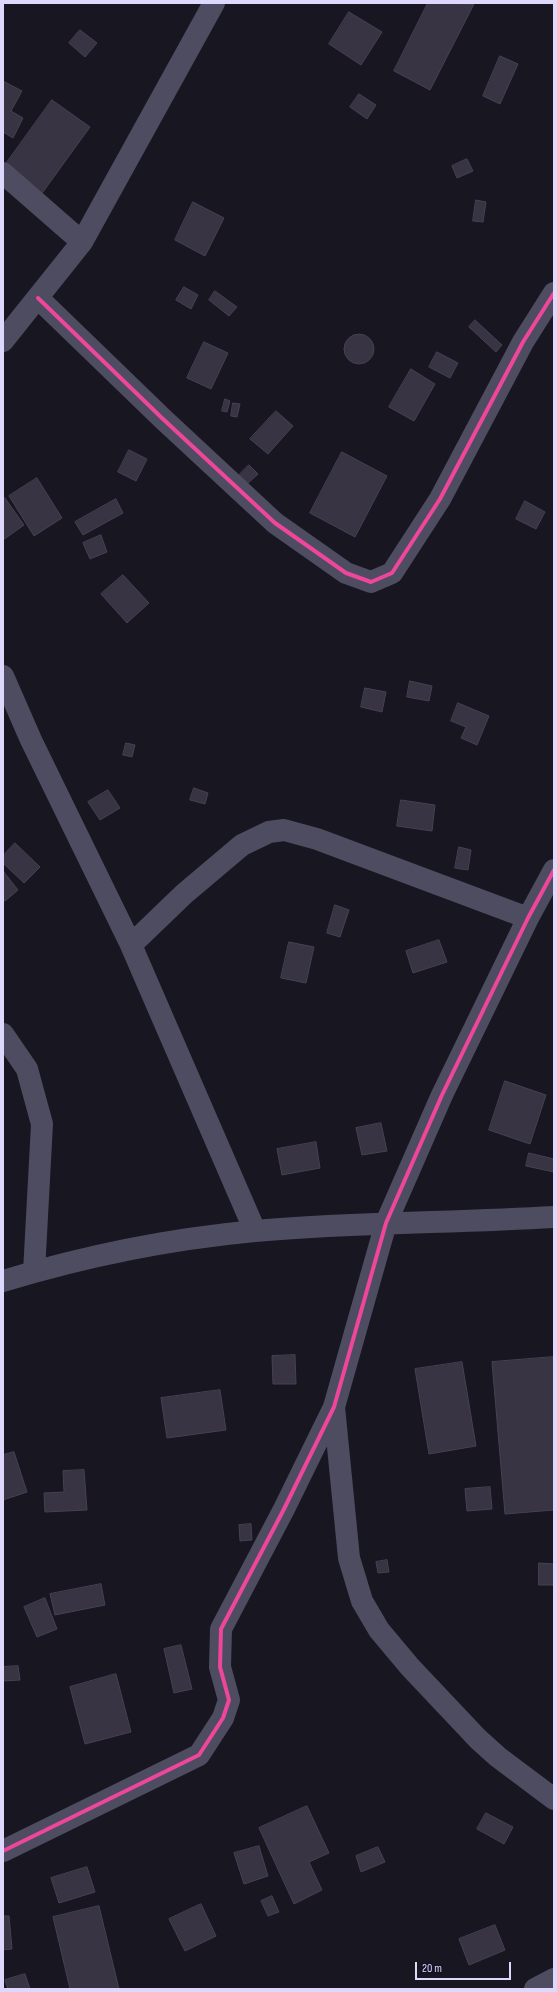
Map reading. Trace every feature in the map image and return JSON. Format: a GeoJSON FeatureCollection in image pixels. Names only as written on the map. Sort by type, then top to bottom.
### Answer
{"type":"FeatureCollection","features":[{"type":"Feature","properties":{"kind":"street"},"geometry":{"type":"LineString","coordinates":[[3,340],[82,242],[214,3]]}},
{"type":"Feature","properties":{"kind":"street"},"geometry":{"type":"LineString","coordinates":[[3,173],[82,242]]}},
{"type":"Feature","properties":{"kind":"street"},"geometry":{"type":"LineString","coordinates":[[38,298],[163,419],[275,523],[346,573],[371,582],[392,573],[440,499],[523,342],[554,293]]}},
{"type":"Feature","properties":{"kind":"street"},"geometry":{"type":"LineString","coordinates":[[3,676],[31,740],[131,945],[255,1231]]}},
{"type":"Feature","properties":{"kind":"street"},"geometry":{"type":"LineString","coordinates":[[131,945],[184,894],[242,845],[269,832],[284,830],[317,839],[528,918]]}},
{"type":"Feature","properties":{"kind":"street"},"geometry":{"type":"LineString","coordinates":[[3,1851],[199,1755],[223,1718],[229,1700],[220,1667],[221,1629],[284,1509],[334,1407],[386,1223],[442,1095],[528,918],[554,870]]}},
{"type":"Feature","properties":{"kind":"street"},"geometry":{"type":"LineString","coordinates":[[3,1034],[27,1069],[42,1124],[34,1272]]}},
{"type":"Feature","properties":{"kind":"street"},"geometry":{"type":"LineString","coordinates":[[3,1281],[142,1246],[255,1231],[386,1223],[483,1222],[554,1217]]}},
{"type":"Feature","properties":{"kind":"street"},"geometry":{"type":"LineString","coordinates":[[334,1407],[349,1558],[362,1601],[379,1630],[410,1667],[478,1739],[498,1757],[554,1798]]}},
{"type":"Feature","properties":{"kind":"street"},"geometry":{"type":"LineString","coordinates":[[535,1989],[554,1979]]}},
{"type":"Feature","properties":{"kind":"building"},"geometry":{"type":"Polygon","coordinates":[[[428,3],[474,4],[430,90],[394,71],[428,3]]]}},
{"type":"Feature","properties":{"kind":"building"},"geometry":{"type":"Polygon","coordinates":[[[349,12],[382,32],[361,65],[329,44],[349,12]]]}},
{"type":"Feature","properties":{"kind":"building"},"geometry":{"type":"Polygon","coordinates":[[[80,30],[97,43],[85,57],[69,43],[80,30]]]}},
{"type":"Feature","properties":{"kind":"building"},"geometry":{"type":"Polygon","coordinates":[[[500,56],[518,64],[500,104],[483,96],[500,56]]]}},
{"type":"Feature","properties":{"kind":"building"},"geometry":{"type":"Polygon","coordinates":[[[3,81],[22,91],[11,111],[23,118],[13,138],[3,132],[3,81]]]}},
{"type":"Feature","properties":{"kind":"building"},"geometry":{"type":"Polygon","coordinates":[[[359,94],[376,105],[367,119],[350,107],[359,94]]]}},
{"type":"Feature","properties":{"kind":"building"},"geometry":{"type":"Polygon","coordinates":[[[52,100],[90,127],[40,196],[3,168],[52,100]]]}},
{"type":"Feature","properties":{"kind":"building"},"geometry":{"type":"Polygon","coordinates":[[[467,159],[473,171],[457,178],[452,166],[467,159]]]}},
{"type":"Feature","properties":{"kind":"building"},"geometry":{"type":"Polygon","coordinates":[[[476,200],[486,202],[483,222],[473,221],[476,200]]]}},
{"type":"Feature","properties":{"kind":"building"},"geometry":{"type":"Polygon","coordinates":[[[193,202],[224,218],[205,256],[175,240],[193,202]]]}},
{"type":"Feature","properties":{"kind":"building"},"geometry":{"type":"Polygon","coordinates":[[[184,287],[198,295],[191,309],[176,300],[184,287]]]}},
{"type":"Feature","properties":{"kind":"building"},"geometry":{"type":"Polygon","coordinates":[[[215,291],[237,307],[229,316],[209,300],[215,291]]]}},
{"type":"Feature","properties":{"kind":"building"},"geometry":{"type":"Polygon","coordinates":[[[475,320],[502,345],[496,352],[469,327],[475,320]]]}},
{"type":"Feature","properties":{"kind":"building"},"geometry":{"type":"Polygon","coordinates":[[[359,334],[370,338],[374,349],[370,360],[359,364],[348,360],[344,349],[348,338],[359,334]]]}},
{"type":"Feature","properties":{"kind":"building"},"geometry":{"type":"Polygon","coordinates":[[[204,342],[228,353],[211,389],[187,378],[204,342]]]}},
{"type":"Feature","properties":{"kind":"building"},"geometry":{"type":"Polygon","coordinates":[[[437,352],[458,363],[450,378],[429,367],[437,352]]]}},
{"type":"Feature","properties":{"kind":"building"},"geometry":{"type":"Polygon","coordinates":[[[411,369],[435,384],[414,421],[389,407],[411,369]]]}},
{"type":"Feature","properties":{"kind":"building"},"geometry":{"type":"Polygon","coordinates":[[[225,399],[230,401],[227,412],[222,411],[225,399]]]}},
{"type":"Feature","properties":{"kind":"building"},"geometry":{"type":"Polygon","coordinates":[[[233,403],[240,404],[237,417],[231,416],[233,403]]]}},
{"type":"Feature","properties":{"kind":"building"},"geometry":{"type":"Polygon","coordinates":[[[276,411],[293,426],[268,454],[250,439],[276,411]]]}},
{"type":"Feature","properties":{"kind":"building"},"geometry":{"type":"Polygon","coordinates":[[[129,450],[147,459],[136,481],[118,472],[129,450]]]}},
{"type":"Feature","properties":{"kind":"building"},"geometry":{"type":"Polygon","coordinates":[[[342,452],[387,476],[355,537],[310,513],[342,452]]]}},
{"type":"Feature","properties":{"kind":"building"},"geometry":{"type":"Polygon","coordinates":[[[249,465],[258,474],[247,484],[239,475],[249,465]]]}},
{"type":"Feature","properties":{"kind":"building"},"geometry":{"type":"Polygon","coordinates":[[[37,478],[62,518],[34,536],[9,496],[37,478]]]}},
{"type":"Feature","properties":{"kind":"building"},"geometry":{"type":"Polygon","coordinates":[[[5,498],[24,525],[3,540],[3,500],[5,498]]]}},
{"type":"Feature","properties":{"kind":"building"},"geometry":{"type":"Polygon","coordinates":[[[116,499],[123,513],[83,535],[75,522],[116,499]]]}},
{"type":"Feature","properties":{"kind":"building"},"geometry":{"type":"Polygon","coordinates":[[[525,501],[545,512],[536,529],[516,519],[525,501]]]}},
{"type":"Feature","properties":{"kind":"building"},"geometry":{"type":"Polygon","coordinates":[[[101,535],[107,552],[90,559],[83,543],[101,535]]]}},
{"type":"Feature","properties":{"kind":"building"},"geometry":{"type":"Polygon","coordinates":[[[123,575],[149,603],[127,623],[101,594],[123,575]]]}},
{"type":"Feature","properties":{"kind":"building"},"geometry":{"type":"Polygon","coordinates":[[[410,681],[432,686],[429,701],[407,697],[410,681]]]}},
{"type":"Feature","properties":{"kind":"building"},"geometry":{"type":"Polygon","coordinates":[[[365,688],[386,692],[382,712],[361,707],[365,688]]]}},
{"type":"Feature","properties":{"kind":"building"},"geometry":{"type":"Polygon","coordinates":[[[458,703],[489,716],[477,745],[461,738],[466,727],[451,721],[458,703]]]}},
{"type":"Feature","properties":{"kind":"building"},"geometry":{"type":"Polygon","coordinates":[[[126,743],[135,745],[132,757],[123,755],[126,743]]]}},
{"type":"Feature","properties":{"kind":"building"},"geometry":{"type":"Polygon","coordinates":[[[194,788],[208,793],[205,804],[190,800],[194,788]]]}},
{"type":"Feature","properties":{"kind":"building"},"geometry":{"type":"Polygon","coordinates":[[[108,790],[120,808],[100,820],[88,802],[108,790]]]}},
{"type":"Feature","properties":{"kind":"building"},"geometry":{"type":"Polygon","coordinates":[[[401,800],[435,805],[432,831],[397,826],[401,800]]]}},
{"type":"Feature","properties":{"kind":"building"},"geometry":{"type":"Polygon","coordinates":[[[15,843],[40,867],[24,883],[3,863],[3,856],[15,843]]]}},
{"type":"Feature","properties":{"kind":"building"},"geometry":{"type":"Polygon","coordinates":[[[459,847],[471,850],[468,870],[455,868],[459,847]]]}},
{"type":"Feature","properties":{"kind":"building"},"geometry":{"type":"Polygon","coordinates":[[[3,871],[18,890],[5,901],[3,899],[3,871]]]}},
{"type":"Feature","properties":{"kind":"building"},"geometry":{"type":"Polygon","coordinates":[[[335,905],[349,910],[340,937],[327,933],[335,905]]]}},
{"type":"Feature","properties":{"kind":"building"},"geometry":{"type":"Polygon","coordinates":[[[439,940],[447,962],[413,973],[406,951],[439,940]]]}},
{"type":"Feature","properties":{"kind":"building"},"geometry":{"type":"Polygon","coordinates":[[[289,942],[314,947],[306,983],[281,978],[289,942]]]}},
{"type":"Feature","properties":{"kind":"building"},"geometry":{"type":"Polygon","coordinates":[[[505,1081],[546,1095],[530,1144],[489,1130],[505,1081]]]}},
{"type":"Feature","properties":{"kind":"building"},"geometry":{"type":"Polygon","coordinates":[[[381,1123],[387,1151],[362,1155],[356,1128],[381,1123]]]}},
{"type":"Feature","properties":{"kind":"building"},"geometry":{"type":"Polygon","coordinates":[[[316,1142],[320,1168],[282,1175],[277,1149],[316,1142]]]}},
{"type":"Feature","properties":{"kind":"building"},"geometry":{"type":"Polygon","coordinates":[[[529,1153],[554,1159],[554,1172],[526,1166],[529,1153]]]}},
{"type":"Feature","properties":{"kind":"building"},"geometry":{"type":"Polygon","coordinates":[[[295,1355],[296,1384],[273,1384],[272,1356],[295,1355]]]}},
{"type":"Feature","properties":{"kind":"building"},"geometry":{"type":"Polygon","coordinates":[[[554,1357],[554,1510],[505,1514],[492,1362],[554,1357]]]}},
{"type":"Feature","properties":{"kind":"building"},"geometry":{"type":"Polygon","coordinates":[[[462,1362],[476,1446],[429,1454],[415,1369],[462,1362]]]}},
{"type":"Feature","properties":{"kind":"building"},"geometry":{"type":"Polygon","coordinates":[[[220,1390],[226,1430],[167,1438],[161,1398],[220,1390]]]}},
{"type":"Feature","properties":{"kind":"building"},"geometry":{"type":"Polygon","coordinates":[[[14,1452],[27,1492],[3,1500],[3,1455],[14,1452]]]}},
{"type":"Feature","properties":{"kind":"building"},"geometry":{"type":"Polygon","coordinates":[[[84,1470],[87,1510],[45,1512],[44,1493],[64,1492],[63,1471],[84,1470]]]}},
{"type":"Feature","properties":{"kind":"building"},"geometry":{"type":"Polygon","coordinates":[[[490,1487],[492,1509],[467,1511],[465,1489],[490,1487]]]}},
{"type":"Feature","properties":{"kind":"building"},"geometry":{"type":"Polygon","coordinates":[[[251,1524],[252,1540],[240,1541],[239,1525],[251,1524]]]}},
{"type":"Feature","properties":{"kind":"building"},"geometry":{"type":"Polygon","coordinates":[[[387,1560],[389,1572],[378,1573],[376,1562],[387,1560]]]}},
{"type":"Feature","properties":{"kind":"building"},"geometry":{"type":"Polygon","coordinates":[[[539,1563],[554,1564],[554,1585],[539,1585],[539,1563]]]}},
{"type":"Feature","properties":{"kind":"building"},"geometry":{"type":"Polygon","coordinates":[[[101,1584],[105,1605],[55,1615],[50,1594],[101,1584]]]}},
{"type":"Feature","properties":{"kind":"building"},"geometry":{"type":"Polygon","coordinates":[[[45,1598],[57,1629],[37,1637],[24,1607],[45,1598]]]}},
{"type":"Feature","properties":{"kind":"building"},"geometry":{"type":"Polygon","coordinates":[[[181,1645],[192,1689],[174,1693],[164,1649],[181,1645]]]}},
{"type":"Feature","properties":{"kind":"building"},"geometry":{"type":"Polygon","coordinates":[[[18,1666],[20,1680],[3,1681],[3,1667],[18,1666]]]}},
{"type":"Feature","properties":{"kind":"building"},"geometry":{"type":"Polygon","coordinates":[[[116,1674],[131,1732],[85,1744],[70,1687],[116,1674]]]}},
{"type":"Feature","properties":{"kind":"building"},"geometry":{"type":"Polygon","coordinates":[[[307,1806],[329,1853],[309,1862],[322,1890],[294,1904],[259,1828],[307,1806]]]}},
{"type":"Feature","properties":{"kind":"building"},"geometry":{"type":"Polygon","coordinates":[[[486,1813],[513,1827],[504,1844],[477,1829],[486,1813]]]}},
{"type":"Feature","properties":{"kind":"building"},"geometry":{"type":"Polygon","coordinates":[[[259,1846],[268,1876],[244,1884],[234,1853],[259,1846]]]}},
{"type":"Feature","properties":{"kind":"building"},"geometry":{"type":"Polygon","coordinates":[[[378,1847],[385,1862],[361,1872],[356,1856],[378,1847]]]}},
{"type":"Feature","properties":{"kind":"building"},"geometry":{"type":"Polygon","coordinates":[[[87,1867],[95,1892],[59,1903],[51,1878],[87,1867]]]}},
{"type":"Feature","properties":{"kind":"building"},"geometry":{"type":"Polygon","coordinates":[[[272,1896],[279,1912],[268,1916],[261,1901],[272,1896]]]}},
{"type":"Feature","properties":{"kind":"building"},"geometry":{"type":"Polygon","coordinates":[[[201,1904],[216,1936],[185,1951],[169,1919],[201,1904]]]}},
{"type":"Feature","properties":{"kind":"building"},"geometry":{"type":"Polygon","coordinates":[[[99,1906],[119,1989],[70,1989],[53,1917],[99,1906]]]}},
{"type":"Feature","properties":{"kind":"building"},"geometry":{"type":"Polygon","coordinates":[[[3,1916],[9,1916],[12,1949],[3,1950],[3,1916]]]}},
{"type":"Feature","properties":{"kind":"building"},"geometry":{"type":"Polygon","coordinates":[[[495,1925],[505,1950],[469,1965],[459,1939],[495,1925]]]}},
{"type":"Feature","properties":{"kind":"building"},"geometry":{"type":"Polygon","coordinates":[[[25,1974],[30,1989],[8,1989],[5,1980],[25,1974]]]}},
{"type":"Feature","properties":{"kind":"cycle path"},"geometry":{"type":"LineString","coordinates":[[38,298],[163,419],[275,523],[346,573],[371,582],[392,573],[440,499],[523,342],[554,293]]}},
{"type":"Feature","properties":{"kind":"cycle path"},"geometry":{"type":"LineString","coordinates":[[3,1851],[199,1755],[223,1718],[229,1700],[220,1667],[221,1629],[284,1509],[334,1407],[386,1223],[442,1095],[528,918],[554,870]]}}]}
